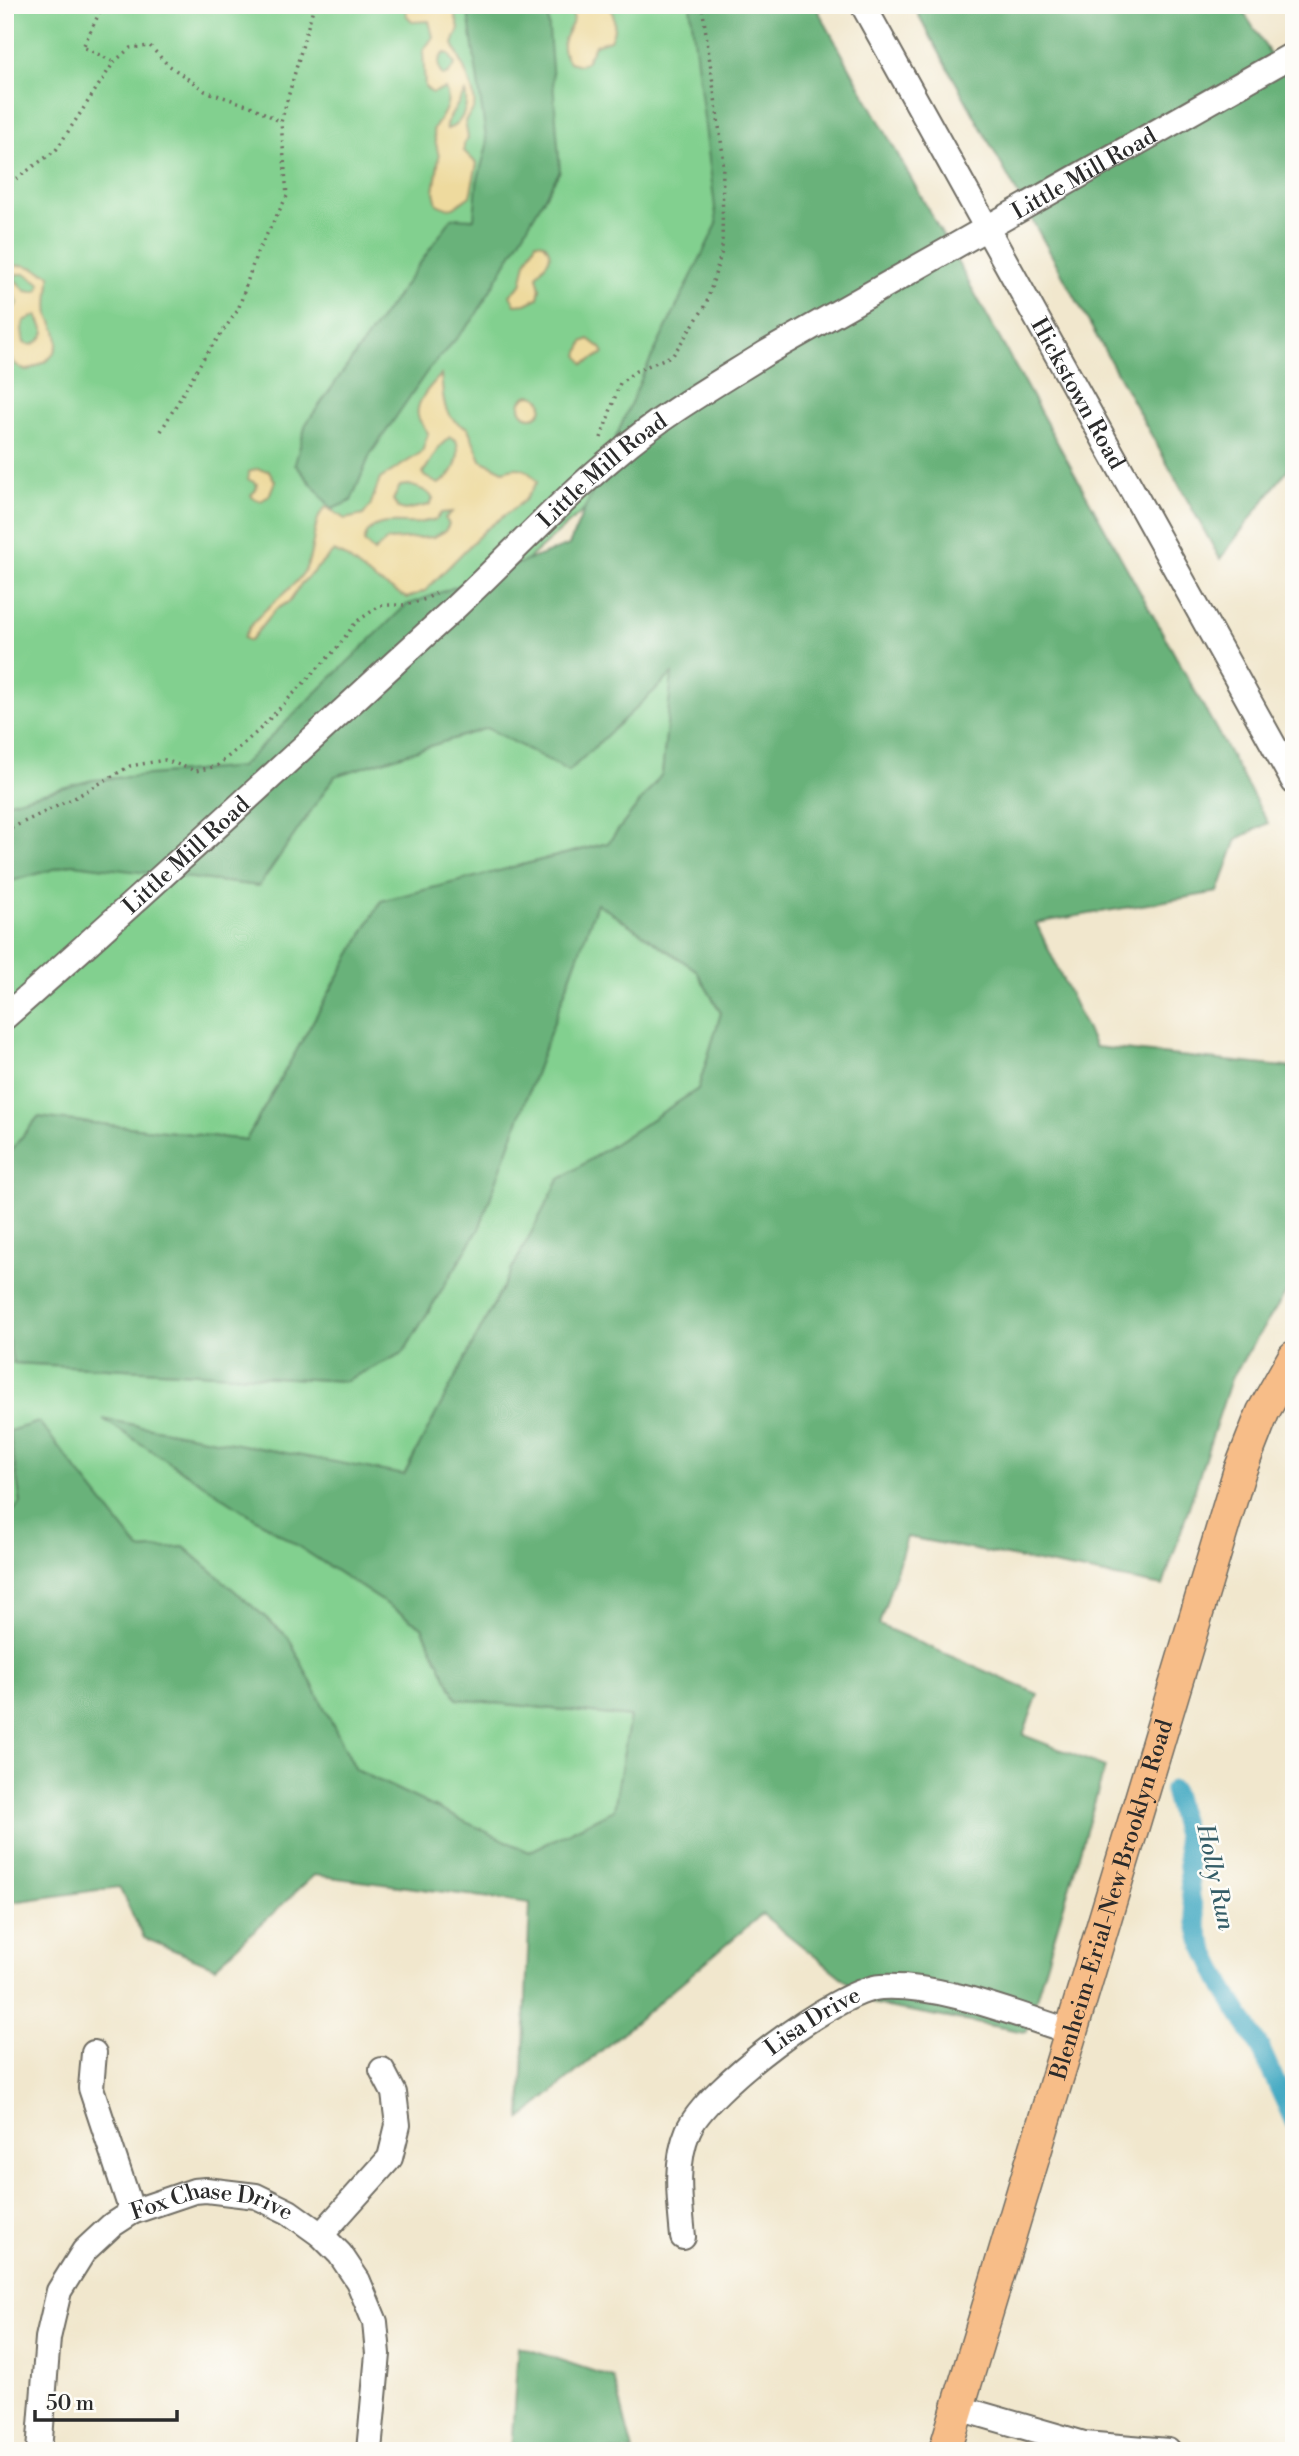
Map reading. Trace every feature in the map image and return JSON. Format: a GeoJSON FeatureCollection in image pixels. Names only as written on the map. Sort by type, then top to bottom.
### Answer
{"type":"FeatureCollection","features":[{"type":"Feature","properties":{"kind":"main road","name":"Blenheim-Erial-New Brooklyn Road"},"geometry":{"type":"LineString","coordinates":[[945,2451],[1239,1473],[1263,1412],[1294,1357]]}},
{"type":"Feature","properties":{"kind":"street","name":"Hickstown Road"},"geometry":{"type":"LineString","coordinates":[[863,5],[1294,782]]}},
{"type":"Feature","properties":{"kind":"street","name":"Little Mill Road"},"geometry":{"type":"LineString","coordinates":[[5,1017],[434,627],[545,518],[619,452],[690,400],[766,353],[1294,54]]}},
{"type":"Feature","properties":{"kind":"street","name":"Lisa Drive"},"geometry":{"type":"LineString","coordinates":[[683,2237],[679,2191],[681,2157],[688,2130],[703,2108],[761,2053],[848,1996],[879,1987],[916,1990],[964,1999],[1072,2032]]}},
{"type":"Feature","properties":{"kind":"street"},"geometry":{"type":"LineString","coordinates":[[94,2053],[91,2088],[132,2213]]}},
{"type":"Feature","properties":{"kind":"street"},"geometry":{"type":"LineString","coordinates":[[321,2235],[390,2158],[398,2125],[394,2093],[382,2070]]}},
{"type":"Feature","properties":{"kind":"street","name":"Fox Chase Drive"},"geometry":{"type":"LineString","coordinates":[[39,2451],[48,2337],[59,2291],[84,2251],[112,2225],[132,2213],[194,2191],[206,2190],[256,2196],[289,2212],[321,2235],[340,2254],[358,2281],[374,2322],[377,2354],[369,2451]]}},
{"type":"Feature","properties":{"kind":"street"},"geometry":{"type":"LineString","coordinates":[[958,2408],[1084,2444],[1168,2451]]}},
{"type":"Feature","properties":{"kind":"path"},"geometry":{"type":"LineString","coordinates":[[103,5],[83,47],[114,62]]}},
{"type":"Feature","properties":{"kind":"path"},"geometry":{"type":"LineString","coordinates":[[161,431],[203,359],[238,310],[256,255],[287,197],[281,122],[314,5]]}},
{"type":"Feature","properties":{"kind":"path"},"geometry":{"type":"LineString","coordinates":[[597,444],[604,432],[620,383],[636,371],[673,355],[706,305],[722,251],[723,155],[702,5]]}},
{"type":"Feature","properties":{"kind":"path"},"geometry":{"type":"LineString","coordinates":[[5,187],[56,150],[114,62],[130,48],[150,46],[167,64],[205,91],[253,107],[281,122]]}},
{"type":"Feature","properties":{"kind":"path"},"geometry":{"type":"LineString","coordinates":[[5,831],[76,797],[130,766],[165,760],[196,771],[218,766],[257,732],[335,649],[356,622],[381,604],[406,606],[438,592]]}},
{"type":"Feature","properties":{"kind":"green space"},"geometry":{"type":"Polygon","coordinates":[[[5,5],[751,5],[787,145],[584,510],[167,875],[259,886],[335,776],[487,728],[569,770],[673,673],[662,774],[608,843],[381,901],[246,1140],[38,1117],[5,1158],[5,5]]]}},
{"type":"Feature","properties":{"kind":"green space"},"geometry":{"type":"Polygon","coordinates":[[[467,5],[547,5],[560,171],[473,320],[428,370],[370,455],[351,501],[332,509],[295,464],[306,424],[452,218],[474,219],[477,183],[487,145],[467,5]]]}},
{"type":"Feature","properties":{"kind":"green space"},"geometry":{"type":"Polygon","coordinates":[[[690,5],[815,5],[1268,823],[1237,839],[1218,892],[1036,923],[1095,1047],[1294,1068],[1294,1280],[1231,1379],[1163,1586],[907,1537],[879,1625],[1038,1694],[1023,1735],[1105,1767],[1026,2032],[876,2005],[762,1914],[521,2119],[530,1903],[314,1875],[215,1967],[144,1938],[119,1887],[5,1903],[5,1519],[21,1503],[9,1431],[39,1422],[140,1550],[184,1547],[288,1637],[356,1770],[529,1852],[614,1810],[630,1717],[457,1699],[422,1627],[103,1419],[404,1475],[559,1180],[698,1089],[721,1013],[696,970],[597,903],[479,1229],[403,1353],[345,1381],[13,1363],[5,1323],[5,1158],[38,1117],[246,1140],[381,901],[608,843],[662,774],[672,674],[569,771],[487,728],[335,776],[259,886],[72,864],[5,883],[5,803],[92,780],[240,767],[406,605],[569,545],[643,375],[717,224],[690,5]]]}},
{"type":"Feature","properties":{"kind":"green space"},"geometry":{"type":"Polygon","coordinates":[[[913,5],[1239,5],[1276,63],[1294,72],[1294,461],[1220,559],[913,5]]]}},
{"type":"Feature","properties":{"kind":"green space"},"geometry":{"type":"Polygon","coordinates":[[[597,903],[696,970],[721,1013],[698,1089],[559,1180],[404,1475],[105,1420],[422,1627],[457,1699],[630,1717],[614,1810],[529,1852],[356,1770],[288,1637],[184,1547],[140,1550],[39,1423],[10,1432],[21,1503],[5,1519],[5,1323],[14,1363],[345,1381],[403,1353],[479,1229],[597,903]]]}},
{"type":"Feature","properties":{"kind":"green space"},"geometry":{"type":"Polygon","coordinates":[[[518,2346],[614,2378],[633,2451],[511,2451],[518,2346]]]}},
{"type":"Feature","properties":{"kind":"sand"},"geometry":{"type":"Polygon","coordinates":[[[404,5],[430,5],[438,10],[443,5],[452,5],[459,28],[453,44],[474,101],[473,109],[465,121],[468,138],[464,151],[477,164],[470,196],[451,208],[437,204],[434,192],[439,157],[433,130],[445,110],[447,94],[445,89],[432,93],[425,87],[423,51],[433,37],[429,21],[413,22],[407,16],[404,5]],[[445,53],[439,64],[443,76],[455,65],[449,54],[445,53]],[[465,92],[446,124],[447,129],[457,124],[463,115],[465,92]]]}},
{"type":"Feature","properties":{"kind":"sand"},"geometry":{"type":"Polygon","coordinates":[[[565,5],[608,5],[614,18],[610,40],[595,45],[586,62],[580,65],[569,62],[563,49],[564,39],[574,18],[565,5]]]}},
{"type":"Feature","properties":{"kind":"sand"},"geometry":{"type":"Polygon","coordinates":[[[536,242],[544,243],[550,253],[548,261],[537,276],[540,288],[538,298],[526,304],[515,305],[510,295],[521,285],[526,262],[536,242]]]}},
{"type":"Feature","properties":{"kind":"sand"},"geometry":{"type":"Polygon","coordinates":[[[14,266],[34,268],[50,275],[48,310],[56,331],[57,346],[51,357],[26,371],[12,360],[5,336],[5,308],[11,312],[18,303],[8,292],[5,294],[5,273],[14,266]],[[17,274],[14,279],[26,291],[39,290],[40,283],[26,274],[17,274]],[[37,315],[24,321],[24,343],[32,345],[45,333],[37,315]]]}},
{"type":"Feature","properties":{"kind":"sand"},"geometry":{"type":"Polygon","coordinates":[[[589,339],[604,353],[584,364],[578,355],[583,342],[589,339]]]}},
{"type":"Feature","properties":{"kind":"sand"},"geometry":{"type":"Polygon","coordinates":[[[441,375],[448,414],[468,428],[481,460],[503,471],[522,469],[537,482],[525,500],[485,530],[425,591],[407,598],[375,580],[334,551],[301,584],[290,601],[275,610],[250,641],[244,638],[257,618],[293,585],[306,568],[321,512],[326,507],[345,519],[363,515],[370,506],[380,479],[422,452],[428,433],[419,419],[418,407],[424,395],[441,375]],[[450,437],[440,446],[423,473],[438,484],[448,477],[457,460],[458,446],[456,440],[450,437]],[[400,486],[393,500],[398,508],[405,510],[429,505],[433,499],[419,488],[400,486]],[[452,512],[441,513],[436,520],[379,525],[372,528],[364,542],[374,552],[387,540],[434,537],[445,531],[449,524],[445,518],[452,512]]]}},
{"type":"Feature","properties":{"kind":"sand"},"geometry":{"type":"Polygon","coordinates":[[[531,395],[539,398],[542,406],[539,414],[531,417],[523,414],[520,406],[523,398],[531,395]]]}},
{"type":"Feature","properties":{"kind":"sand"},"geometry":{"type":"Polygon","coordinates":[[[256,469],[269,471],[275,481],[269,496],[261,501],[251,495],[257,484],[248,479],[249,472],[256,469]]]}},
{"type":"Feature","properties":{"kind":"waterway","name":"Holly Run"},"geometry":{"type":"LineString","coordinates":[[1173,1790],[1185,1835],[1191,1898],[1201,1940],[1223,1986],[1260,2047],[1294,2122]]}}]}
